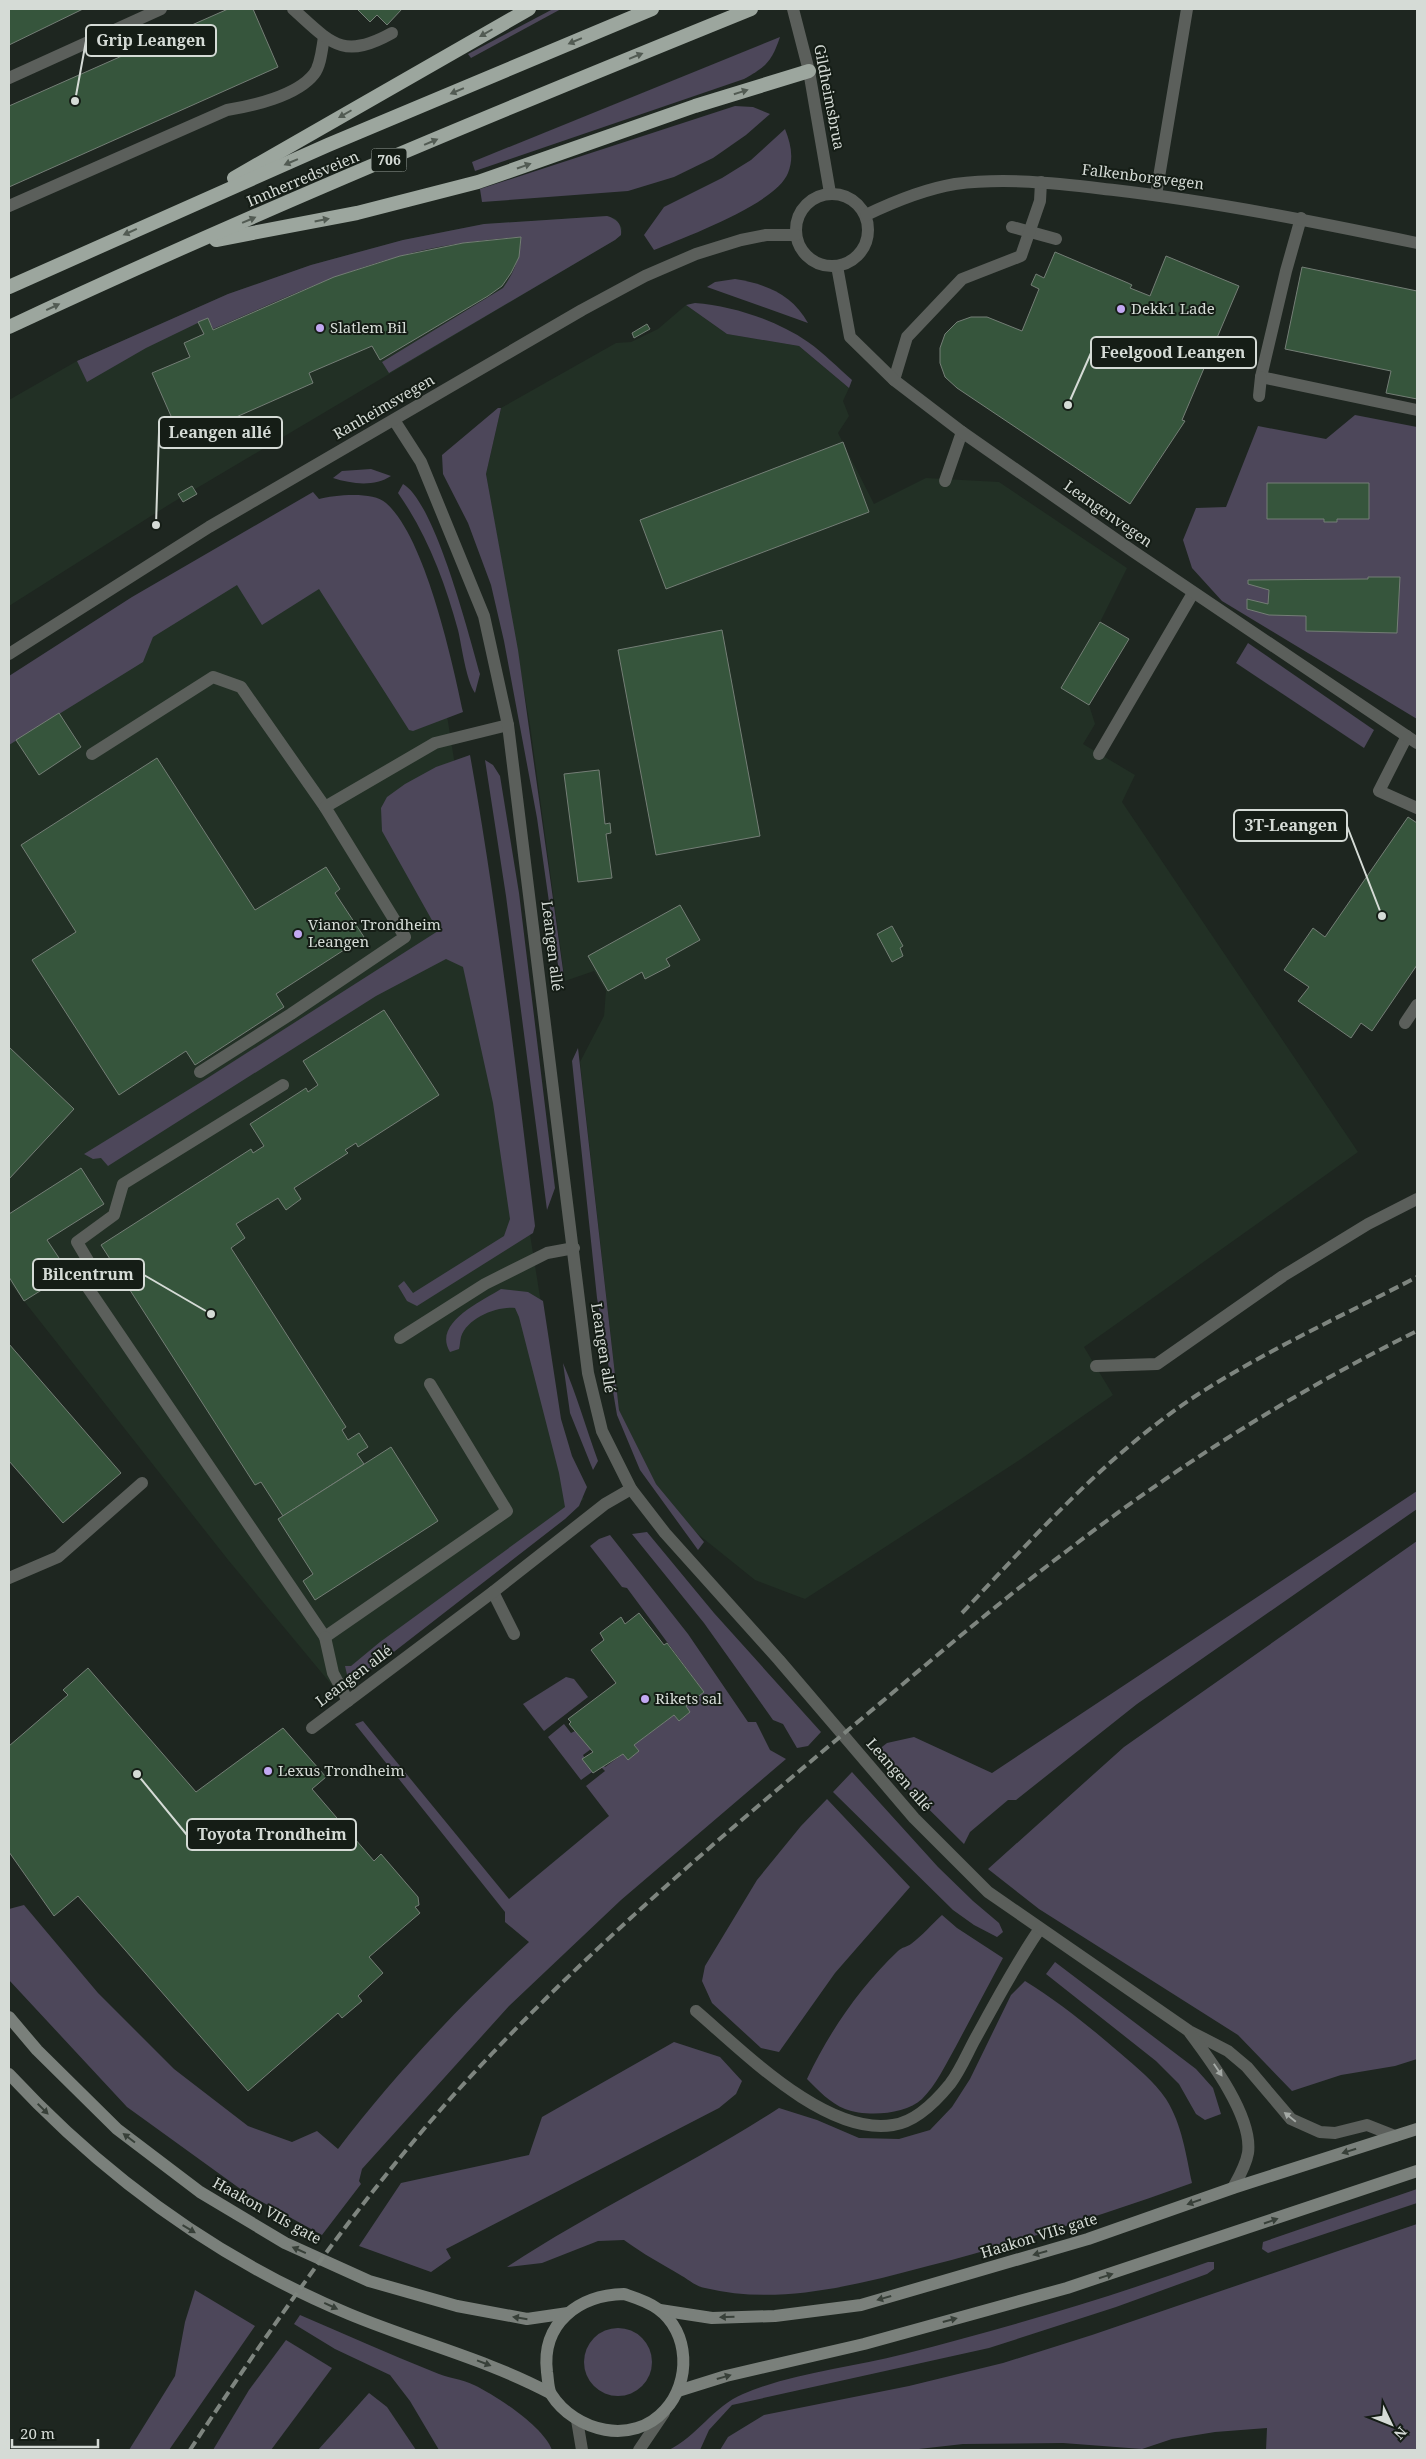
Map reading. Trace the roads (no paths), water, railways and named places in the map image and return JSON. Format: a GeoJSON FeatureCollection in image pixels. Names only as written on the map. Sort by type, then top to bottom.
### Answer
{"type":"FeatureCollection","features":[{"type":"Feature","properties":{"kind":"highway","name":"706"},"geometry":{"type":"LineString","coordinates":[[174,212],[529,9]]}},
{"type":"Feature","properties":{"kind":"highway","name":"Innherredsveien"},"geometry":{"type":"LineString","coordinates":[[9,287],[174,212],[652,9]]}},
{"type":"Feature","properties":{"kind":"highway","name":"Innherredsveien"},"geometry":{"type":"LineString","coordinates":[[9,327],[188,246],[590,74],[751,9]]}},
{"type":"Feature","properties":{"kind":"highway","name":"706"},"geometry":{"type":"LineString","coordinates":[[188,246],[357,213],[478,182],[695,106],[809,71]]}},
{"type":"Feature","properties":{"kind":"main road","name":"Haakon VIIs gate"},"geometry":{"type":"LineString","coordinates":[[9,2017],[37,2050],[118,2129],[200,2192],[285,2243],[368,2281],[458,2306],[527,2319],[568,2313]]}},
{"type":"Feature","properties":{"kind":"main road"},"geometry":{"type":"LineString","coordinates":[[9,2074],[89,2154],[174,2220],[262,2274],[350,2314],[519,2376],[550,2393],[577,2420],[594,2428],[613,2432],[632,2430],[650,2422],[665,2410],[678,2391],[684,2370],[683,2348],[674,2327],[660,2310],[643,2300],[624,2294],[610,2294],[584,2301],[568,2313],[556,2327],[549,2345],[546,2364],[550,2393]]}},
{"type":"Feature","properties":{"kind":"main road","name":"Haakon VIIs gate"},"geometry":{"type":"LineString","coordinates":[[660,2310],[712,2318],[775,2316],[861,2304],[1088,2239],[1233,2188],[1417,2129]]}},
{"type":"Feature","properties":{"kind":"main road"},"geometry":{"type":"LineString","coordinates":[[678,2391],[726,2376],[864,2344],[1067,2288],[1417,2171]]}},
{"type":"Feature","properties":{"kind":"street"},"geometry":{"type":"LineString","coordinates":[[9,78],[161,9]]}},
{"type":"Feature","properties":{"kind":"street"},"geometry":{"type":"LineString","coordinates":[[293,9],[324,37],[342,47],[357,47],[377,41],[392,33]]}},
{"type":"Feature","properties":{"kind":"street","name":"Gildheimsbrua"},"geometry":{"type":"LineString","coordinates":[[793,9],[809,71],[830,193]]}},
{"type":"Feature","properties":{"kind":"street"},"geometry":{"type":"LineString","coordinates":[[1156,195],[1187,9]]}},
{"type":"Feature","properties":{"kind":"street"},"geometry":{"type":"LineString","coordinates":[[9,206],[227,110],[255,105],[300,86],[315,73],[324,37]]}},
{"type":"Feature","properties":{"kind":"street"},"geometry":{"type":"LineString","coordinates":[[894,380],[911,340],[962,279],[1021,256],[1040,201],[1041,182]]}},
{"type":"Feature","properties":{"kind":"street","name":"Falkenborgvegen"},"geometry":{"type":"LineString","coordinates":[[866,214],[892,203],[955,184],[1041,182],[1199,200],[1301,218],[1417,243]]}},
{"type":"Feature","properties":{"kind":"street"},"geometry":{"type":"LineString","coordinates":[[830,193],[851,198],[866,214],[869,225],[864,247],[853,259],[837,266],[826,266],[815,262],[799,246],[796,225],[804,206],[820,195],[830,193]]}},
{"type":"Feature","properties":{"kind":"street"},"geometry":{"type":"LineString","coordinates":[[1259,396],[1261,377],[1286,271],[1301,218]]}},
{"type":"Feature","properties":{"kind":"street"},"geometry":{"type":"LineString","coordinates":[[1012,227],[1030,230],[1056,239]]}},
{"type":"Feature","properties":{"kind":"street","name":"Ranheimsvegen"},"geometry":{"type":"LineString","coordinates":[[9,654],[209,527],[582,310],[646,276],[696,254],[741,240],[766,235],[796,235]]}},
{"type":"Feature","properties":{"kind":"street","name":"Leangenvegen"},"geometry":{"type":"LineString","coordinates":[[837,266],[850,337],[894,380],[962,432],[1193,593],[1412,739]]}},
{"type":"Feature","properties":{"kind":"street"},"geometry":{"type":"LineString","coordinates":[[1261,377],[1417,410]]}},
{"type":"Feature","properties":{"kind":"street","name":"Leangen allé"},"geometry":{"type":"LineString","coordinates":[[394,420],[421,462],[484,616],[508,725],[588,1373],[602,1431],[631,1490],[665,1532],[779,1660],[914,1818],[988,1892],[1039,1930],[1188,2031],[1228,2051],[1241,2062],[1291,2119],[1320,2132],[1335,2133],[1367,2125],[1395,2136]]}},
{"type":"Feature","properties":{"kind":"street"},"geometry":{"type":"LineString","coordinates":[[945,481],[962,432]]}},
{"type":"Feature","properties":{"kind":"street"},"geometry":{"type":"LineString","coordinates":[[1099,754],[1193,593]]}},
{"type":"Feature","properties":{"kind":"street"},"geometry":{"type":"LineString","coordinates":[[92,754],[213,677],[241,687],[325,807],[405,937],[291,1014],[200,1072]]}},
{"type":"Feature","properties":{"kind":"street"},"geometry":{"type":"LineString","coordinates":[[325,807],[435,743],[508,725]]}},
{"type":"Feature","properties":{"kind":"street"},"geometry":{"type":"LineString","coordinates":[[1412,739],[1379,791],[1417,808]]}},
{"type":"Feature","properties":{"kind":"street"},"geometry":{"type":"LineString","coordinates":[[1405,1023],[1417,1004]]}},
{"type":"Feature","properties":{"kind":"street"},"geometry":{"type":"LineString","coordinates":[[283,1085],[123,1184],[114,1215],[77,1242],[93,1269],[88,1288],[325,1637],[333,1673],[348,1701]]}},
{"type":"Feature","properties":{"kind":"street"},"geometry":{"type":"LineString","coordinates":[[1096,1366],[1157,1364],[1283,1276],[1368,1224],[1417,1199]]}},
{"type":"Feature","properties":{"kind":"street"},"geometry":{"type":"LineString","coordinates":[[400,1338],[485,1284],[547,1253],[574,1248]]}},
{"type":"Feature","properties":{"kind":"street"},"geometry":{"type":"LineString","coordinates":[[325,1637],[507,1511],[430,1384]]}},
{"type":"Feature","properties":{"kind":"street"},"geometry":{"type":"LineString","coordinates":[[9,1578],[58,1557],[142,1483]]}},
{"type":"Feature","properties":{"kind":"street","name":"Leangen allé"},"geometry":{"type":"LineString","coordinates":[[312,1728],[493,1592],[605,1504],[631,1490]]}},
{"type":"Feature","properties":{"kind":"street"},"geometry":{"type":"LineString","coordinates":[[493,1592],[514,1634]]}},
{"type":"Feature","properties":{"kind":"street"},"geometry":{"type":"LineString","coordinates":[[696,2011],[778,2080],[823,2110],[860,2126],[894,2125],[918,2116],[951,2083],[1018,1961],[1039,1930]]}},
{"type":"Feature","properties":{"kind":"street","name":"Leangen allé"},"geometry":{"type":"LineString","coordinates":[[1188,2031],[1226,2083],[1247,2135],[1248,2152],[1243,2170],[1233,2188]]}},
{"type":"Feature","properties":{"kind":"street"},"geometry":{"type":"LineString","coordinates":[[639,2450],[665,2410]]}},
{"type":"Feature","properties":{"kind":"street"},"geometry":{"type":"LineString","coordinates":[[577,2420],[582,2450]]}},
{"type":"Feature","properties":{"kind":"railway"},"geometry":{"type":"LineString","coordinates":[[962,1613],[1045,1525],[1103,1469],[1164,1418],[1197,1395],[1251,1363],[1417,1277]]}},
{"type":"Feature","properties":{"kind":"railway"},"geometry":{"type":"LineString","coordinates":[[190,2450],[258,2349],[329,2249],[404,2153],[444,2106],[531,2013],[627,1921],[726,1833],[949,1646],[1020,1587],[1109,1519],[1194,1460],[1281,1405],[1371,1354],[1417,1331]]}},
{"type":"Feature","properties":{"kind":"place","name":"Grip Leangen"},"geometry":{"type":"Point","coordinates":[75,101]}},
{"type":"Feature","properties":{"kind":"place","name":"Dekk1 Lade"},"geometry":{"type":"Point","coordinates":[1121,309]}},
{"type":"Feature","properties":{"kind":"place","name":"Slatlem Bil"},"geometry":{"type":"Point","coordinates":[320,328]}},
{"type":"Feature","properties":{"kind":"place","name":"Feelgood Leangen"},"geometry":{"type":"Point","coordinates":[1068,405]}},
{"type":"Feature","properties":{"kind":"place","name":"Leangen allé"},"geometry":{"type":"Point","coordinates":[156,525]}},
{"type":"Feature","properties":{"kind":"place","name":"3T-Leangen"},"geometry":{"type":"Point","coordinates":[1382,916]}},
{"type":"Feature","properties":{"kind":"place","name":"Vianor Trondheim Leangen"},"geometry":{"type":"Point","coordinates":[298,934]}},
{"type":"Feature","properties":{"kind":"place","name":"Bilcentrum"},"geometry":{"type":"Point","coordinates":[211,1314]}},
{"type":"Feature","properties":{"kind":"place","name":"Rikets sal"},"geometry":{"type":"Point","coordinates":[645,1699]}},
{"type":"Feature","properties":{"kind":"place","name":"Lexus Trondheim"},"geometry":{"type":"Point","coordinates":[268,1771]}},
{"type":"Feature","properties":{"kind":"place","name":"Toyota Trondheim"},"geometry":{"type":"Point","coordinates":[137,1774]}}]}
